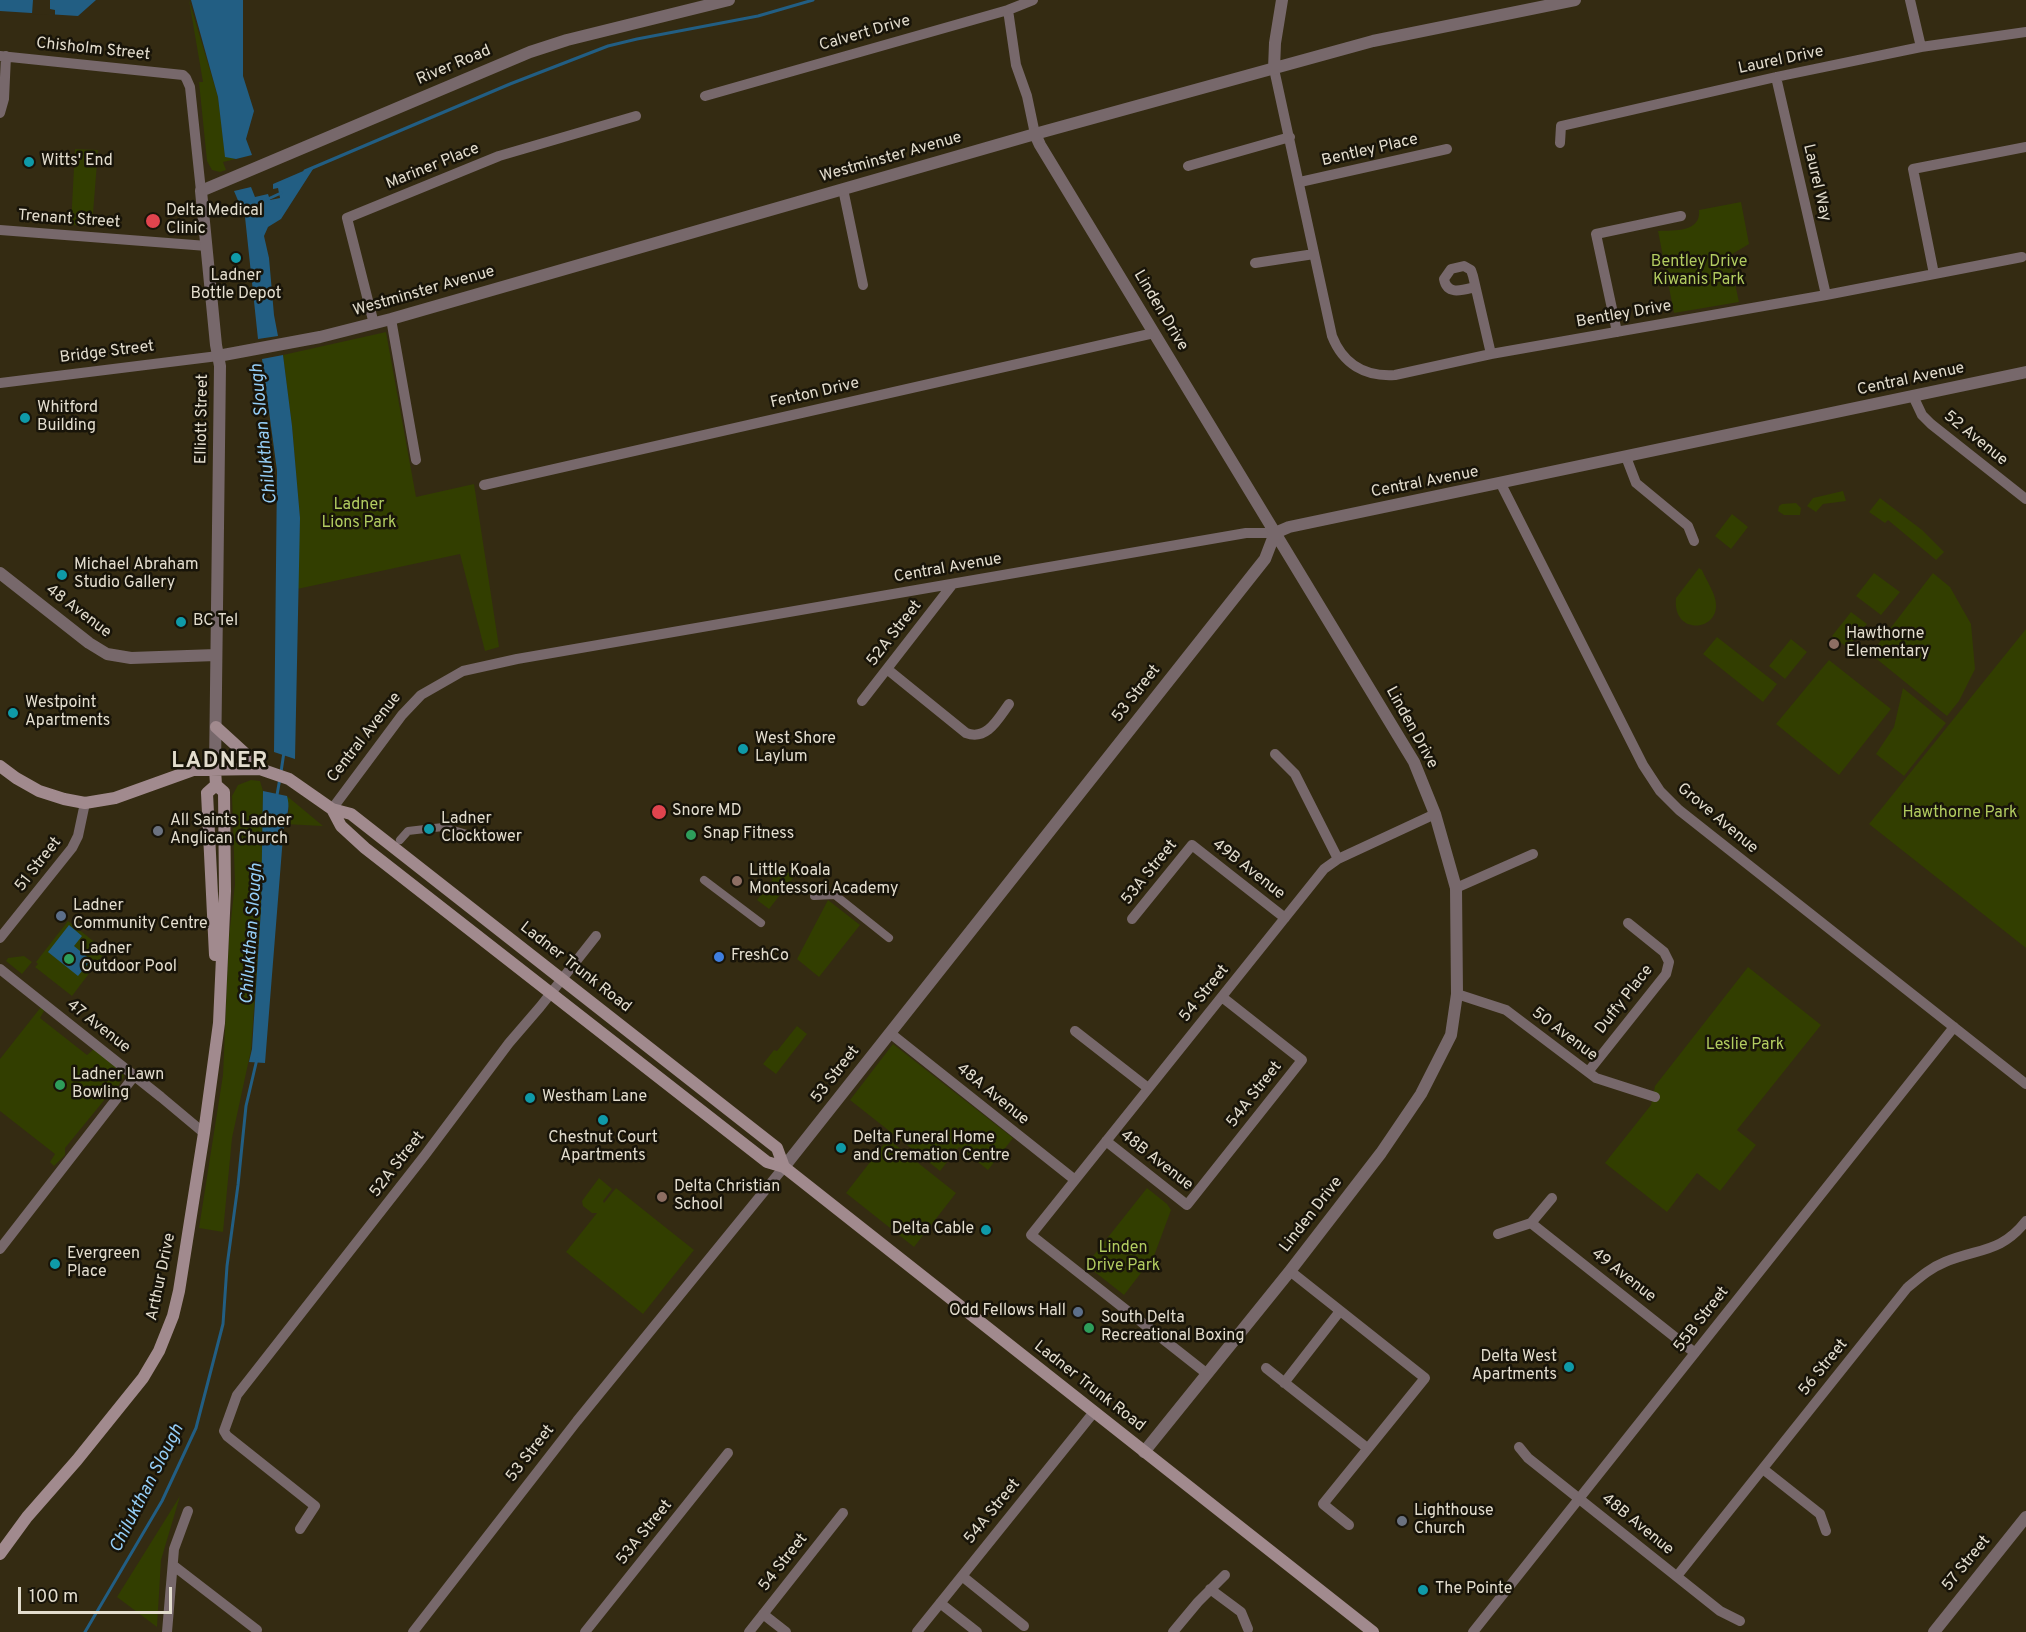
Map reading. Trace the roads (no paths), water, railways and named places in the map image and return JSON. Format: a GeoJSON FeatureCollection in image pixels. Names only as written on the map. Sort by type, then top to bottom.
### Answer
{"type":"FeatureCollection","features":[{"type":"Feature","properties":{"kind":"main road"},"geometry":{"type":"LineString","coordinates":[[216,727],[262,769]]}},
{"type":"Feature","properties":{"kind":"main road"},"geometry":{"type":"LineString","coordinates":[[0,766],[16,778],[39,790],[84,803]]}},
{"type":"Feature","properties":{"kind":"main road","name":"Arthur Drive"},"geometry":{"type":"LineString","coordinates":[[0,1554],[23,1522],[77,1460],[146,1372],[163,1342],[180,1291],[219,1023],[207,794],[216,785],[215,769]]}},
{"type":"Feature","properties":{"kind":"main road","name":"Ladner Trunk Road"},"geometry":{"type":"LineString","coordinates":[[84,803],[115,798],[188,771],[262,769],[290,779],[332,808],[351,814],[376,833],[777,1148],[784,1167]]}},
{"type":"Feature","properties":{"kind":"main road","name":"Ladner Trunk Road"},"geometry":{"type":"LineString","coordinates":[[332,808],[341,826],[365,848],[767,1162],[784,1167],[1373,1632]]}},
{"type":"Feature","properties":{"kind":"street","name":"River Road"},"geometry":{"type":"LineString","coordinates":[[201,191],[530,52],[567,40],[729,0]]}},
{"type":"Feature","properties":{"kind":"street","name":"Calvert Drive"},"geometry":{"type":"LineString","coordinates":[[705,96],[1008,10],[1033,0]]}},
{"type":"Feature","properties":{"kind":"street"},"geometry":{"type":"LineString","coordinates":[[1274,69],[1275,43],[1282,0]]}},
{"type":"Feature","properties":{"kind":"street","name":"Westminster Avenue"},"geometry":{"type":"LineString","coordinates":[[218,356],[286,344],[374,324],[1035,134],[1373,41],[1575,0]]}},
{"type":"Feature","properties":{"kind":"street"},"geometry":{"type":"LineString","coordinates":[[1910,0],[1921,47]]}},
{"type":"Feature","properties":{"kind":"street","name":"Linden Drive"},"geometry":{"type":"LineString","coordinates":[[1008,10],[1016,65],[1040,145],[1414,762],[1435,814],[1456,888],[1457,994],[1451,1035],[1421,1094],[1381,1153],[1290,1271],[1144,1452]]}},
{"type":"Feature","properties":{"kind":"street","name":"Laurel Drive"},"geometry":{"type":"LineString","coordinates":[[1560,143],[1561,126],[1921,47],[2026,32]]}},
{"type":"Feature","properties":{"kind":"street"},"geometry":{"type":"LineString","coordinates":[[0,113],[4,99],[3,56]]}},
{"type":"Feature","properties":{"kind":"street","name":"Chisholm Street"},"geometry":{"type":"LineString","coordinates":[[3,56],[183,75]]}},
{"type":"Feature","properties":{"kind":"street","name":"Bentley Drive"},"geometry":{"type":"LineString","coordinates":[[1274,69],[1335,343],[1346,359],[1359,369],[1383,376],[1491,354],[1826,295],[2022,257]]}},
{"type":"Feature","properties":{"kind":"street","name":"Elliott Street"},"geometry":{"type":"LineString","coordinates":[[183,75],[190,87],[220,366],[215,769]]}},
{"type":"Feature","properties":{"kind":"street","name":"Laurel Way"},"geometry":{"type":"LineString","coordinates":[[1776,77],[1826,295]]}},
{"type":"Feature","properties":{"kind":"street","name":"Mariner Place"},"geometry":{"type":"LineString","coordinates":[[374,324],[347,218],[499,156],[636,116]]}},
{"type":"Feature","properties":{"kind":"street"},"geometry":{"type":"LineString","coordinates":[[1188,166],[1290,137]]}},
{"type":"Feature","properties":{"kind":"street"},"geometry":{"type":"LineString","coordinates":[[1934,274],[1913,169],[2026,147]]}},
{"type":"Feature","properties":{"kind":"street","name":"Bentley Place"},"geometry":{"type":"LineString","coordinates":[[1300,182],[1447,148]]}},
{"type":"Feature","properties":{"kind":"street"},"geometry":{"type":"LineString","coordinates":[[843,189],[863,285]]}},
{"type":"Feature","properties":{"kind":"street"},"geometry":{"type":"LineString","coordinates":[[1617,332],[1596,234],[1681,216]]}},
{"type":"Feature","properties":{"kind":"street","name":"Trenant Street"},"geometry":{"type":"LineString","coordinates":[[0,230],[207,246]]}},
{"type":"Feature","properties":{"kind":"street"},"geometry":{"type":"LineString","coordinates":[[1255,263],[1314,254]]}},
{"type":"Feature","properties":{"kind":"street"},"geometry":{"type":"LineString","coordinates":[[1475,287],[1491,354]]}},
{"type":"Feature","properties":{"kind":"street"},"geometry":{"type":"LineString","coordinates":[[391,319],[416,460]]}},
{"type":"Feature","properties":{"kind":"street","name":"Fenton Drive"},"geometry":{"type":"LineString","coordinates":[[483,485],[1154,333]]}},
{"type":"Feature","properties":{"kind":"street","name":"Bridge Street"},"geometry":{"type":"LineString","coordinates":[[0,382],[218,356]]}},
{"type":"Feature","properties":{"kind":"street","name":"Central Avenue"},"geometry":{"type":"LineString","coordinates":[[332,808],[402,715],[421,695],[463,671],[517,659],[1246,533],[1275,533],[1289,527],[2026,372]]}},
{"type":"Feature","properties":{"kind":"street","name":"52 Avenue"},"geometry":{"type":"LineString","coordinates":[[1913,396],[1922,415],[1931,424],[2026,499]]}},
{"type":"Feature","properties":{"kind":"street"},"geometry":{"type":"LineString","coordinates":[[1626,457],[1636,483],[1688,526],[1694,541]]}},
{"type":"Feature","properties":{"kind":"street","name":"Grove Avenue"},"geometry":{"type":"LineString","coordinates":[[1501,484],[1643,765],[1660,791],[1679,810],[2026,1084]]}},
{"type":"Feature","properties":{"kind":"street","name":"53 Street"},"geometry":{"type":"LineString","coordinates":[[413,1632],[577,1421],[784,1167],[1265,559],[1275,533]]}},
{"type":"Feature","properties":{"kind":"street","name":"48 Avenue"},"geometry":{"type":"LineString","coordinates":[[0,573],[88,643],[107,654],[131,658],[216,655]]}},
{"type":"Feature","properties":{"kind":"street","name":"52A Street"},"geometry":{"type":"LineString","coordinates":[[862,701],[952,585]]}},
{"type":"Feature","properties":{"kind":"street"},"geometry":{"type":"LineString","coordinates":[[887,669],[966,733],[973,736],[990,729],[1009,704]]}},
{"type":"Feature","properties":{"kind":"street"},"geometry":{"type":"LineString","coordinates":[[1275,754],[1295,774],[1338,859]]}},
{"type":"Feature","properties":{"kind":"street","name":"51 Street"},"geometry":{"type":"LineString","coordinates":[[0,938],[74,844],[84,803]]}},
{"type":"Feature","properties":{"kind":"street","name":"54 Street"},"geometry":{"type":"LineString","coordinates":[[1206,1373],[1031,1235],[1324,869],[1338,859],[1435,814]]}},
{"type":"Feature","properties":{"kind":"street"},"geometry":{"type":"LineString","coordinates":[[400,840],[408,831],[429,829],[443,828],[467,834]]}},
{"type":"Feature","properties":{"kind":"street","name":"49B Avenue"},"geometry":{"type":"LineString","coordinates":[[1192,845],[1285,918]]}},
{"type":"Feature","properties":{"kind":"street","name":"53A Street"},"geometry":{"type":"LineString","coordinates":[[1132,919],[1192,845]]}},
{"type":"Feature","properties":{"kind":"street"},"geometry":{"type":"LineString","coordinates":[[1456,888],[1533,854]]}},
{"type":"Feature","properties":{"kind":"street"},"geometry":{"type":"LineString","coordinates":[[704,880],[761,923]]}},
{"type":"Feature","properties":{"kind":"street"},"geometry":{"type":"LineString","coordinates":[[814,896],[835,895],[890,938]]}},
{"type":"Feature","properties":{"kind":"street","name":"Duffy Place"},"geometry":{"type":"LineString","coordinates":[[1588,1072],[1666,974],[1669,962],[1665,952],[1628,923]]}},
{"type":"Feature","properties":{"kind":"street","name":"52A Street"},"geometry":{"type":"LineString","coordinates":[[300,1529],[315,1506],[227,1436],[224,1431],[237,1395],[509,1043],[552,993],[596,936]]}},
{"type":"Feature","properties":{"kind":"street","name":"47 Avenue"},"geometry":{"type":"LineString","coordinates":[[0,969],[204,1133]]}},
{"type":"Feature","properties":{"kind":"street","name":"50 Avenue"},"geometry":{"type":"LineString","coordinates":[[1457,994],[1506,1010],[1596,1078],[1655,1097]]}},
{"type":"Feature","properties":{"kind":"street","name":"54A Street"},"geometry":{"type":"LineString","coordinates":[[1187,1205],[1302,1060],[1222,997]]}},
{"type":"Feature","properties":{"kind":"street","name":"55B Street"},"geometry":{"type":"LineString","coordinates":[[1473,1632],[1954,1027]]}},
{"type":"Feature","properties":{"kind":"street"},"geometry":{"type":"LineString","coordinates":[[1075,1031],[1148,1088]]}},
{"type":"Feature","properties":{"kind":"street","name":"48A Avenue"},"geometry":{"type":"LineString","coordinates":[[890,1033],[1075,1180]]}},
{"type":"Feature","properties":{"kind":"street"},"geometry":{"type":"LineString","coordinates":[[0,1249],[135,1076]]}},
{"type":"Feature","properties":{"kind":"street","name":"48B Avenue"},"geometry":{"type":"LineString","coordinates":[[1106,1141],[1187,1205]]}},
{"type":"Feature","properties":{"kind":"street"},"geometry":{"type":"LineString","coordinates":[[1498,1234],[1531,1223],[1552,1198]]}},
{"type":"Feature","properties":{"kind":"street","name":"56 Street"},"geometry":{"type":"LineString","coordinates":[[1677,1576],[1907,1288],[1927,1271],[1945,1262],[2002,1244],[2017,1233],[2026,1221]]}},
{"type":"Feature","properties":{"kind":"street","name":"49 Avenue"},"geometry":{"type":"LineString","coordinates":[[1531,1223],[1695,1353]]}},
{"type":"Feature","properties":{"kind":"street"},"geometry":{"type":"LineString","coordinates":[[1290,1271],[1425,1378],[1323,1504],[1349,1526]]}},
{"type":"Feature","properties":{"kind":"street"},"geometry":{"type":"LineString","coordinates":[[1284,1383],[1340,1311]]}},
{"type":"Feature","properties":{"kind":"street"},"geometry":{"type":"LineString","coordinates":[[1266,1368],[1367,1448]]}},
{"type":"Feature","properties":{"kind":"street","name":"54A Street"},"geometry":{"type":"LineString","coordinates":[[917,1632],[1094,1412]]}},
{"type":"Feature","properties":{"kind":"street","name":"48B Avenue"},"geometry":{"type":"LineString","coordinates":[[1519,1447],[1525,1455],[1720,1611],[1740,1621]]}},
{"type":"Feature","properties":{"kind":"street","name":"53A Street"},"geometry":{"type":"LineString","coordinates":[[585,1632],[728,1453]]}},
{"type":"Feature","properties":{"kind":"street"},"geometry":{"type":"LineString","coordinates":[[1763,1469],[1820,1514],[1826,1531]]}},
{"type":"Feature","properties":{"kind":"street"},"geometry":{"type":"LineString","coordinates":[[167,1632],[174,1549],[188,1511]]}},
{"type":"Feature","properties":{"kind":"street","name":"54 Street"},"geometry":{"type":"LineString","coordinates":[[749,1632],[843,1513]]}},
{"type":"Feature","properties":{"kind":"street","name":"57 Street"},"geometry":{"type":"LineString","coordinates":[[1934,1632],[2026,1517]]}},
{"type":"Feature","properties":{"kind":"street"},"geometry":{"type":"LineString","coordinates":[[174,1566],[256,1630]]}},
{"type":"Feature","properties":{"kind":"street"},"geometry":{"type":"LineString","coordinates":[[1173,1632],[1210,1589],[1226,1575]]}},
{"type":"Feature","properties":{"kind":"street"},"geometry":{"type":"LineString","coordinates":[[962,1576],[1024,1626]]}},
{"type":"Feature","properties":{"kind":"street"},"geometry":{"type":"LineString","coordinates":[[1210,1589],[1241,1612],[1248,1629]]}},
{"type":"Feature","properties":{"kind":"street"},"geometry":{"type":"LineString","coordinates":[[940,1603],[977,1632]]}},
{"type":"Feature","properties":{"kind":"street"},"geometry":{"type":"LineString","coordinates":[[763,1614],[786,1632]]}},
{"type":"Feature","properties":{"kind":"water"},"geometry":{"type":"Polygon","coordinates":[[[0,0],[96,0],[78,16],[0,11],[0,0]]]}},
{"type":"Feature","properties":{"kind":"water"},"geometry":{"type":"Polygon","coordinates":[[[191,0],[243,0],[243,76],[254,111],[246,139],[252,155],[236,159],[225,157],[218,97],[191,0]]]}},
{"type":"Feature","properties":{"kind":"water"},"geometry":{"type":"Polygon","coordinates":[[[315,166],[281,219],[268,227],[264,236],[269,258],[278,336],[258,339],[245,217],[234,191],[251,187],[255,197],[268,194],[270,200],[280,198],[278,188],[273,189],[273,184],[315,166]]]}},
{"type":"Feature","properties":{"kind":"water"},"geometry":{"type":"Polygon","coordinates":[[[283,355],[300,518],[295,759],[274,752],[277,471],[262,359],[283,355]]]}},
{"type":"Feature","properties":{"kind":"water"},"geometry":{"type":"Polygon","coordinates":[[[263,791],[287,796],[288,807],[284,824],[265,1063],[249,1062],[252,1049],[261,909],[263,791]]]}},
{"type":"Feature","properties":{"kind":"water"},"geometry":{"type":"Polygon","coordinates":[[[69,925],[82,936],[74,946],[91,960],[78,976],[48,952],[69,925]]]}},
{"type":"Feature","properties":{"kind":"waterway"},"geometry":{"type":"LineString","coordinates":[[305,171],[510,84],[608,46],[758,16],[813,0]]}},
{"type":"Feature","properties":{"kind":"waterway"},"geometry":{"type":"LineString","coordinates":[[268,199],[281,193]]}},
{"type":"Feature","properties":{"kind":"waterway","name":"Chilukthan Slough"},"geometry":{"type":"LineString","coordinates":[[281,772],[284,752]]}},
{"type":"Feature","properties":{"kind":"waterway","name":"Chilukthan Slough"},"geometry":{"type":"LineString","coordinates":[[277,795],[280,778]]}},
{"type":"Feature","properties":{"kind":"waterway","name":"Chilukthan Slough"},"geometry":{"type":"LineString","coordinates":[[85,1632],[162,1501],[196,1428],[223,1324],[227,1266],[246,1106],[257,1059]]}},
{"type":"Feature","properties":{"kind":"place","name":"Witts' End"},"geometry":{"type":"Point","coordinates":[29,162]}},
{"type":"Feature","properties":{"kind":"place","name":"Delta Medical Clinic"},"geometry":{"type":"Point","coordinates":[153,221]}},
{"type":"Feature","properties":{"kind":"place","name":"Ladner Bottle Depot"},"geometry":{"type":"Point","coordinates":[236,258]}},
{"type":"Feature","properties":{"kind":"place","name":"Whitford Building"},"geometry":{"type":"Point","coordinates":[25,418]}},
{"type":"Feature","properties":{"kind":"place","name":"Michael Abraham Studio Gallery"},"geometry":{"type":"Point","coordinates":[62,575]}},
{"type":"Feature","properties":{"kind":"place","name":"BC Tel"},"geometry":{"type":"Point","coordinates":[181,622]}},
{"type":"Feature","properties":{"kind":"place","name":"Hawthorne Elementary"},"geometry":{"type":"Point","coordinates":[1834,644]}},
{"type":"Feature","properties":{"kind":"place","name":"Westpoint Apartments"},"geometry":{"type":"Point","coordinates":[13,713]}},
{"type":"Feature","properties":{"kind":"place","name":"West Shore Laylum"},"geometry":{"type":"Point","coordinates":[743,749]}},
{"type":"Feature","properties":{"kind":"place","name":"Snore MD"},"geometry":{"type":"Point","coordinates":[659,812]}},
{"type":"Feature","properties":{"kind":"place","name":"Ladner Clocktower"},"geometry":{"type":"Point","coordinates":[429,829]}},
{"type":"Feature","properties":{"kind":"place","name":"All Saints Ladner Anglican Church"},"geometry":{"type":"Point","coordinates":[158,831]}},
{"type":"Feature","properties":{"kind":"place","name":"Snap Fitness"},"geometry":{"type":"Point","coordinates":[691,835]}},
{"type":"Feature","properties":{"kind":"place","name":"Little Koala Montessori Academy"},"geometry":{"type":"Point","coordinates":[737,881]}},
{"type":"Feature","properties":{"kind":"place","name":"Ladner Community Centre"},"geometry":{"type":"Point","coordinates":[61,916]}},
{"type":"Feature","properties":{"kind":"place","name":"FreshCo"},"geometry":{"type":"Point","coordinates":[719,957]}},
{"type":"Feature","properties":{"kind":"place","name":"Ladner Outdoor Pool"},"geometry":{"type":"Point","coordinates":[69,959]}},
{"type":"Feature","properties":{"kind":"place","name":"Ladner Lawn Bowling"},"geometry":{"type":"Point","coordinates":[60,1085]}},
{"type":"Feature","properties":{"kind":"place","name":"Westham Lane"},"geometry":{"type":"Point","coordinates":[530,1098]}},
{"type":"Feature","properties":{"kind":"place","name":"Chestnut Court Apartments"},"geometry":{"type":"Point","coordinates":[603,1120]}},
{"type":"Feature","properties":{"kind":"place","name":"Delta Funeral Home and Cremation Centre"},"geometry":{"type":"Point","coordinates":[841,1148]}},
{"type":"Feature","properties":{"kind":"place","name":"Delta Christian School"},"geometry":{"type":"Point","coordinates":[662,1197]}},
{"type":"Feature","properties":{"kind":"place","name":"Delta Cable"},"geometry":{"type":"Point","coordinates":[986,1230]}},
{"type":"Feature","properties":{"kind":"place","name":"Evergreen Place"},"geometry":{"type":"Point","coordinates":[55,1264]}},
{"type":"Feature","properties":{"kind":"place","name":"Odd Fellows Hall"},"geometry":{"type":"Point","coordinates":[1078,1312]}},
{"type":"Feature","properties":{"kind":"place","name":"South Delta Recreational Boxing"},"geometry":{"type":"Point","coordinates":[1089,1328]}},
{"type":"Feature","properties":{"kind":"place","name":"Delta West Apartments"},"geometry":{"type":"Point","coordinates":[1569,1367]}},
{"type":"Feature","properties":{"kind":"place","name":"Lighthouse Church"},"geometry":{"type":"Point","coordinates":[1402,1521]}},
{"type":"Feature","properties":{"kind":"place","name":"The Pointe"},"geometry":{"type":"Point","coordinates":[1423,1590]}},
{"type":"Feature","properties":{"kind":"district","name":"LADNER"},"geometry":{"type":"Point","coordinates":[220,763]}},
{"type":"Feature","properties":{"kind":"park label","name":"Bentley Drive Kiwanis Park"},"geometry":{"type":"Point","coordinates":[1699,272]}},
{"type":"Feature","properties":{"kind":"park label","name":"Ladner Lions Park"},"geometry":{"type":"Point","coordinates":[359,515]}},
{"type":"Feature","properties":{"kind":"park label","name":"Hawthorne Park"},"geometry":{"type":"Point","coordinates":[1960,814]}},
{"type":"Feature","properties":{"kind":"park label","name":"Leslie Park"},"geometry":{"type":"Point","coordinates":[1745,1046]}},
{"type":"Feature","properties":{"kind":"park label","name":"Linden Drive Park"},"geometry":{"type":"Point","coordinates":[1123,1258]}}]}
